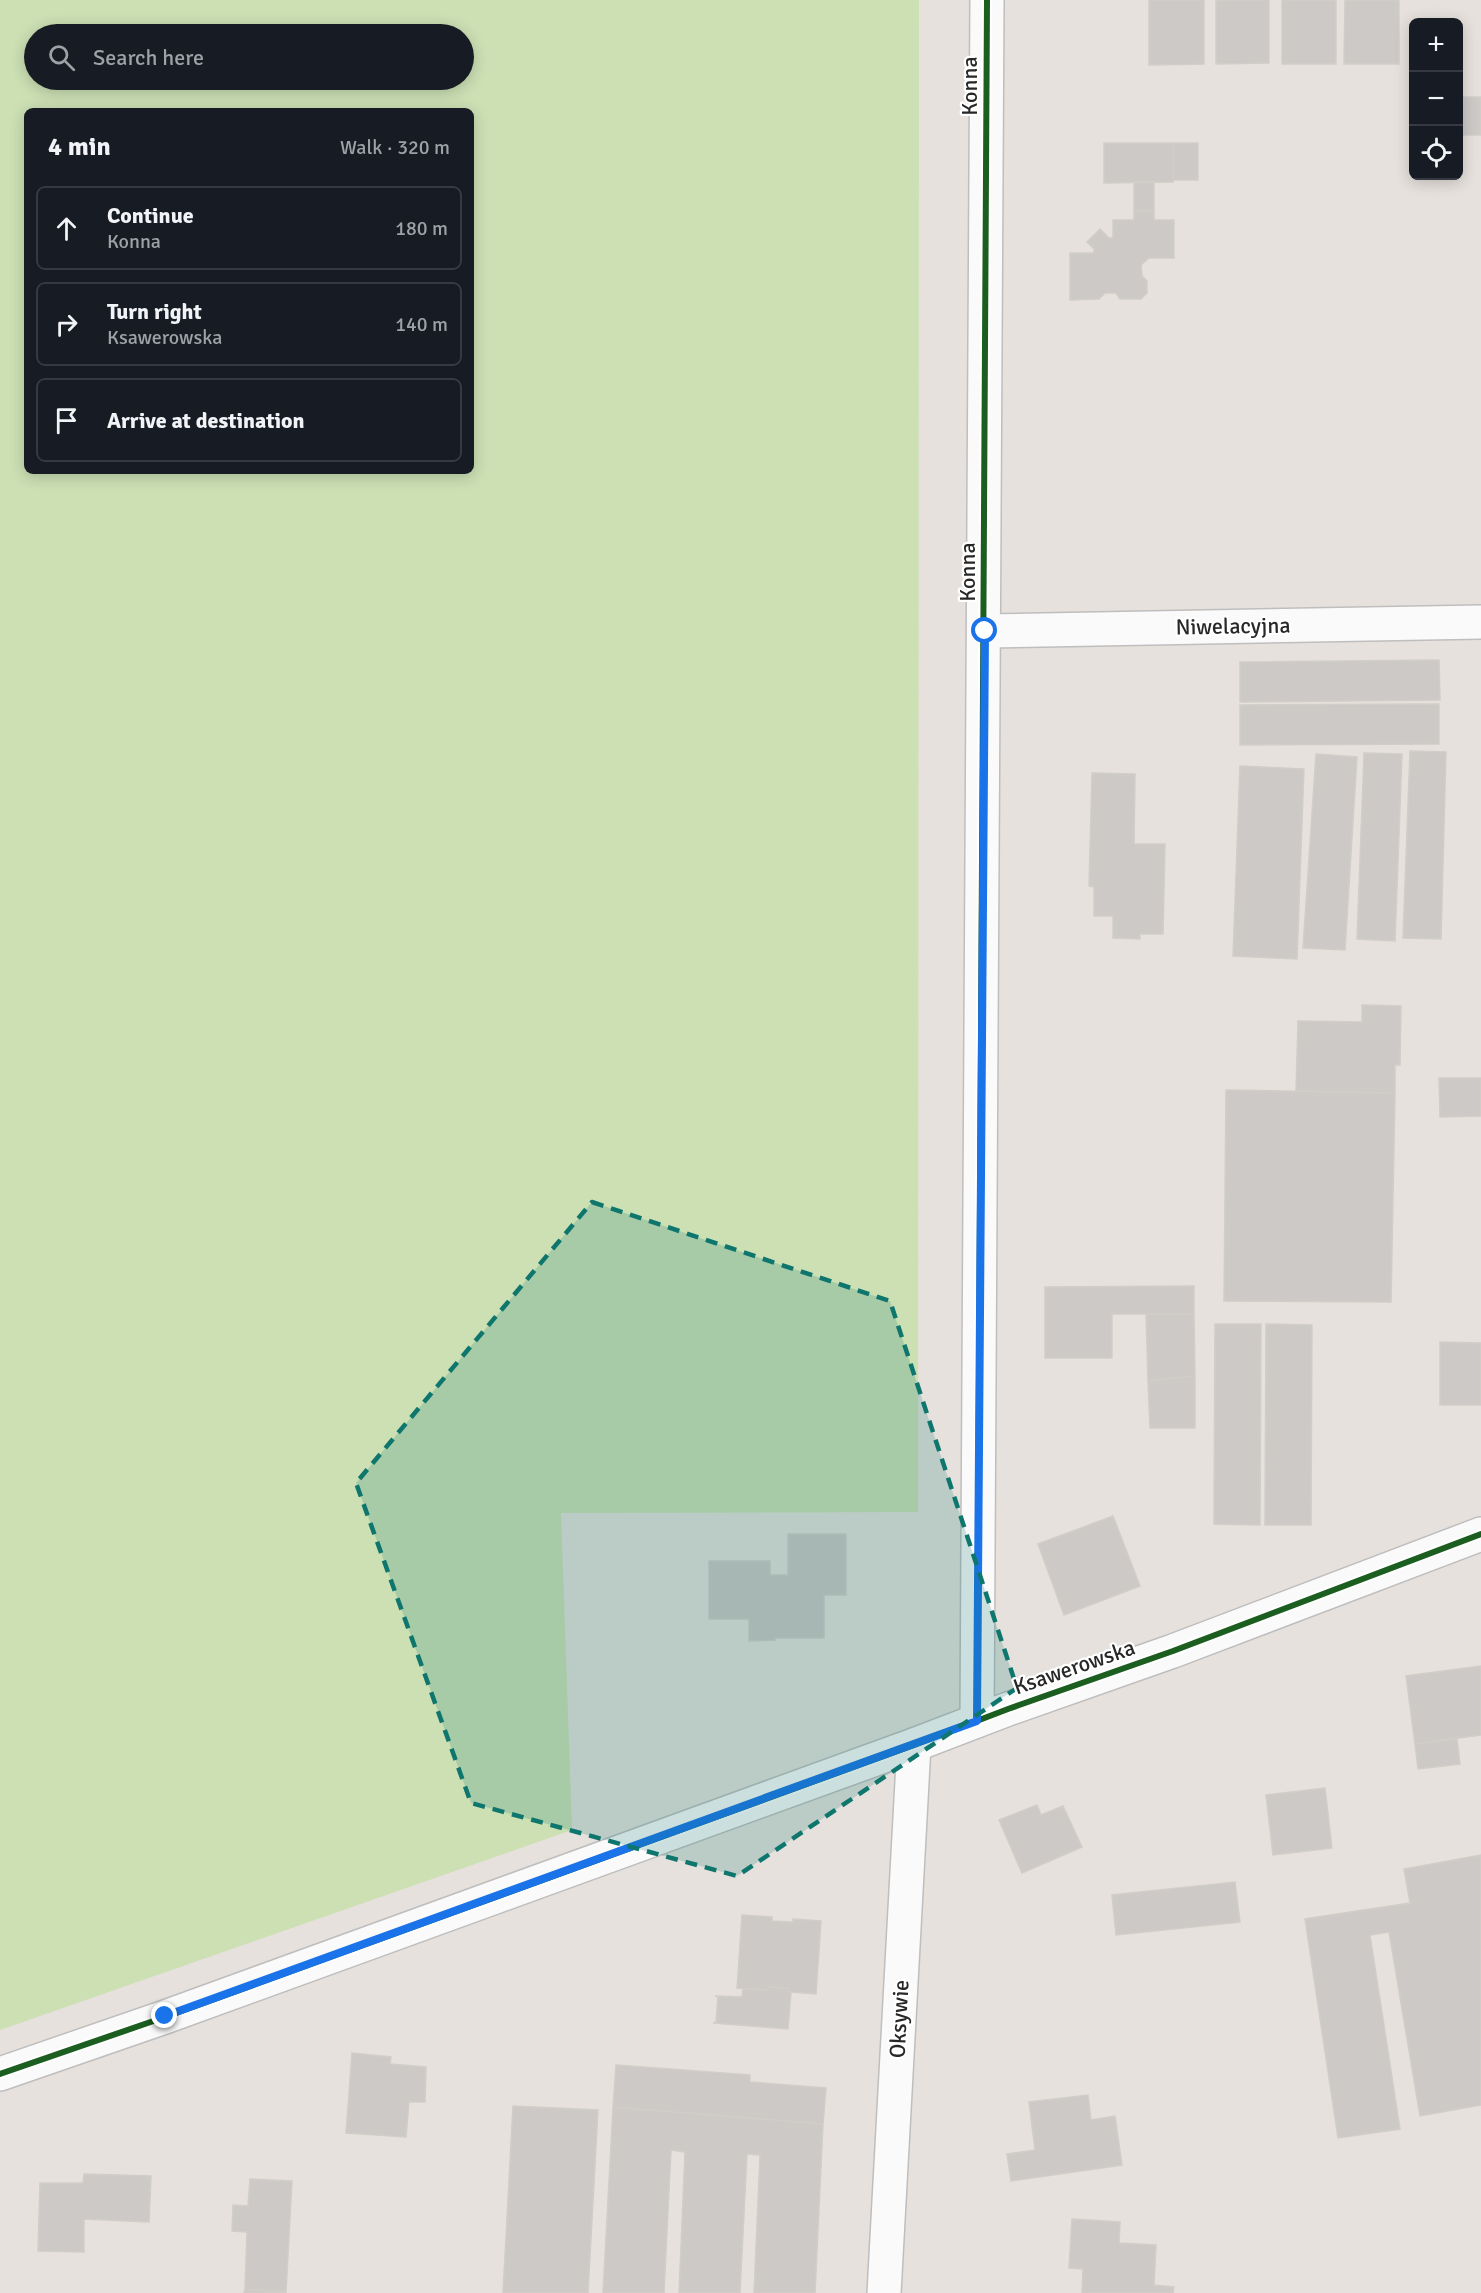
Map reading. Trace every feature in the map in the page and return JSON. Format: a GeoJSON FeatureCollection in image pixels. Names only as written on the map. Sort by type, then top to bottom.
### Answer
{"type":"FeatureCollection","features":[{"type":"Feature","properties":{"kind":"street","name":"Konna"},"geometry":{"type":"LineString","coordinates":[[977,1721],[987,0]]}},
{"type":"Feature","properties":{"kind":"street","name":"Niwelacyjna"},"geometry":{"type":"LineString","coordinates":[[985,631],[1481,622]]}},
{"type":"Feature","properties":{"kind":"street","name":"Ksawerowska"},"geometry":{"type":"LineString","coordinates":[[0,2074],[1173,1652],[1481,1534]]}},
{"type":"Feature","properties":{"kind":"street","name":"Oksywie"},"geometry":{"type":"LineString","coordinates":[[884,2293],[915,1745]]}},
{"type":"Feature","properties":{"kind":"highlighted area"},"geometry":{"type":"Polygon","coordinates":[[[592,1202],[890,1301],[1017,1688],[737,1876],[471,1803],[356,1483],[592,1202]]]}},
{"type":"Feature","properties":{"kind":"green space"},"geometry":{"type":"Polygon","coordinates":[[[0,0],[919,0],[918,1512],[561,1513],[572,1830],[0,2030],[0,0]]]}},
{"type":"Feature","properties":{"kind":"building"},"geometry":{"type":"Polygon","coordinates":[[[1149,0],[1204,0],[1204,64],[1149,65],[1149,0]]]}},
{"type":"Feature","properties":{"kind":"building"},"geometry":{"type":"Polygon","coordinates":[[[1216,0],[1269,0],[1269,63],[1216,64],[1216,0]]]}},
{"type":"Feature","properties":{"kind":"building"},"geometry":{"type":"Polygon","coordinates":[[[1282,0],[1336,0],[1336,64],[1282,64],[1282,0]]]}},
{"type":"Feature","properties":{"kind":"building"},"geometry":{"type":"Polygon","coordinates":[[[1345,0],[1399,0],[1399,64],[1344,64],[1345,0]]]}},
{"type":"Feature","properties":{"kind":"building"},"geometry":{"type":"Polygon","coordinates":[[[1463,97],[1481,97],[1481,135],[1463,135],[1463,97]]]}},
{"type":"Feature","properties":{"kind":"building"},"geometry":{"type":"Polygon","coordinates":[[[1104,143],[1173,143],[1173,182],[1104,183],[1104,143]]]}},
{"type":"Feature","properties":{"kind":"building"},"geometry":{"type":"Polygon","coordinates":[[[1173,143],[1198,143],[1198,180],[1173,180],[1173,143]]]}},
{"type":"Feature","properties":{"kind":"building"},"geometry":{"type":"Polygon","coordinates":[[[1134,182],[1154,182],[1154,211],[1134,211],[1134,182]]]}},
{"type":"Feature","properties":{"kind":"building"},"geometry":{"type":"Polygon","coordinates":[[[1134,211],[1154,211],[1154,220],[1174,220],[1174,258],[1149,258],[1141,265],[1142,276],[1147,281],[1147,293],[1141,299],[1120,299],[1116,293],[1105,293],[1099,299],[1070,300],[1070,253],[1094,253],[1094,249],[1087,242],[1100,229],[1109,238],[1113,238],[1113,220],[1134,220],[1134,211]]]}},
{"type":"Feature","properties":{"kind":"building"},"geometry":{"type":"Polygon","coordinates":[[[1439,660],[1440,700],[1240,702],[1240,662],[1439,660]]]}},
{"type":"Feature","properties":{"kind":"building"},"geometry":{"type":"Polygon","coordinates":[[[1439,704],[1439,744],[1240,745],[1240,705],[1439,704]]]}},
{"type":"Feature","properties":{"kind":"building"},"geometry":{"type":"Polygon","coordinates":[[[1410,751],[1446,752],[1441,939],[1403,938],[1410,751]]]}},
{"type":"Feature","properties":{"kind":"building"},"geometry":{"type":"Polygon","coordinates":[[[1364,753],[1402,754],[1395,941],[1357,939],[1364,753]]]}},
{"type":"Feature","properties":{"kind":"building"},"geometry":{"type":"Polygon","coordinates":[[[1316,754],[1357,757],[1345,950],[1303,948],[1316,754]]]}},
{"type":"Feature","properties":{"kind":"building"},"geometry":{"type":"Polygon","coordinates":[[[1240,766],[1304,769],[1297,959],[1233,956],[1240,766]]]}},
{"type":"Feature","properties":{"kind":"building"},"geometry":{"type":"Polygon","coordinates":[[[1092,773],[1135,774],[1134,844],[1165,844],[1163,934],[1140,934],[1140,939],[1113,938],[1113,916],[1094,916],[1094,887],[1089,886],[1092,773]]]}},
{"type":"Feature","properties":{"kind":"building"},"geometry":{"type":"Polygon","coordinates":[[[1362,1005],[1401,1006],[1400,1065],[1395,1065],[1395,1093],[1296,1091],[1298,1021],[1362,1022],[1362,1005]]]}},
{"type":"Feature","properties":{"kind":"building"},"geometry":{"type":"Polygon","coordinates":[[[1439,1078],[1481,1078],[1481,1116],[1440,1117],[1439,1078]]]}},
{"type":"Feature","properties":{"kind":"building"},"geometry":{"type":"Polygon","coordinates":[[[1226,1090],[1395,1093],[1391,1302],[1224,1301],[1226,1090]]]}},
{"type":"Feature","properties":{"kind":"building"},"geometry":{"type":"Polygon","coordinates":[[[1194,1286],[1194,1314],[1112,1314],[1112,1358],[1045,1358],[1045,1287],[1194,1286]]]}},
{"type":"Feature","properties":{"kind":"building"},"geometry":{"type":"Polygon","coordinates":[[[1146,1314],[1194,1314],[1195,1376],[1148,1381],[1146,1314]]]}},
{"type":"Feature","properties":{"kind":"building"},"geometry":{"type":"Polygon","coordinates":[[[1215,1324],[1261,1324],[1260,1525],[1214,1524],[1215,1324]]]}},
{"type":"Feature","properties":{"kind":"building"},"geometry":{"type":"Polygon","coordinates":[[[1266,1324],[1312,1325],[1311,1525],[1265,1525],[1266,1324]]]}},
{"type":"Feature","properties":{"kind":"building"},"geometry":{"type":"Polygon","coordinates":[[[1440,1342],[1481,1343],[1481,1405],[1440,1405],[1440,1342]]]}},
{"type":"Feature","properties":{"kind":"building"},"geometry":{"type":"Polygon","coordinates":[[[1195,1376],[1195,1428],[1150,1428],[1148,1381],[1195,1376]]]}},
{"type":"Feature","properties":{"kind":"building"},"geometry":{"type":"Polygon","coordinates":[[[1113,1516],[1140,1586],[1064,1615],[1038,1544],[1113,1516]]]}},
{"type":"Feature","properties":{"kind":"building"},"geometry":{"type":"Polygon","coordinates":[[[788,1534],[846,1534],[846,1595],[824,1595],[824,1638],[775,1638],[775,1640],[749,1641],[749,1619],[709,1619],[709,1561],[770,1561],[770,1575],[788,1575],[788,1534]]]}},
{"type":"Feature","properties":{"kind":"building"},"geometry":{"type":"Polygon","coordinates":[[[1481,1666],[1481,1735],[1415,1744],[1406,1676],[1481,1666]]]}},
{"type":"Feature","properties":{"kind":"building"},"geometry":{"type":"Polygon","coordinates":[[[1457,1739],[1460,1764],[1418,1769],[1415,1744],[1457,1739]]]}},
{"type":"Feature","properties":{"kind":"building"},"geometry":{"type":"Polygon","coordinates":[[[1325,1788],[1332,1848],[1273,1855],[1266,1795],[1325,1788]]]}},
{"type":"Feature","properties":{"kind":"building"},"geometry":{"type":"Polygon","coordinates":[[[1037,1805],[1041,1815],[1063,1806],[1082,1847],[1022,1873],[999,1820],[1037,1805]]]}},
{"type":"Feature","properties":{"kind":"building"},"geometry":{"type":"Polygon","coordinates":[[[1481,1855],[1481,2105],[1420,2116],[1389,1932],[1370,1935],[1400,2129],[1338,2138],[1305,1919],[1410,1903],[1404,1869],[1481,1855]]]}},
{"type":"Feature","properties":{"kind":"building"},"geometry":{"type":"Polygon","coordinates":[[[1235,1882],[1240,1922],[1116,1935],[1112,1895],[1235,1882]]]}},
{"type":"Feature","properties":{"kind":"building"},"geometry":{"type":"Polygon","coordinates":[[[742,1915],[772,1917],[772,1921],[793,1922],[793,1919],[821,1921],[816,1994],[788,1992],[788,1988],[768,1987],[767,1990],[737,1988],[742,1915]]]}},
{"type":"Feature","properties":{"kind":"building"},"geometry":{"type":"Polygon","coordinates":[[[768,1987],[788,1988],[788,1992],[791,1992],[788,2029],[713,2023],[716,2022],[718,1997],[715,1996],[742,1997],[743,1989],[767,1990],[768,1987]]]}},
{"type":"Feature","properties":{"kind":"building"},"geometry":{"type":"Polygon","coordinates":[[[352,2053],[391,2057],[390,2064],[426,2067],[425,2102],[409,2102],[406,2137],[346,2133],[352,2053]]]}},
{"type":"Feature","properties":{"kind":"building"},"geometry":{"type":"Polygon","coordinates":[[[616,2065],[750,2075],[750,2082],[826,2088],[823,2124],[613,2107],[616,2065]]]}},
{"type":"Feature","properties":{"kind":"building"},"geometry":{"type":"Polygon","coordinates":[[[1088,2095],[1091,2120],[1115,2116],[1122,2165],[1011,2181],[1007,2154],[1035,2150],[1029,2102],[1088,2095]]]}},
{"type":"Feature","properties":{"kind":"building"},"geometry":{"type":"Polygon","coordinates":[[[513,2106],[598,2110],[588,2293],[503,2293],[513,2106]]]}},
{"type":"Feature","properties":{"kind":"building"},"geometry":{"type":"Polygon","coordinates":[[[613,2107],[823,2124],[815,2293],[754,2293],[760,2155],[747,2154],[740,2293],[679,2293],[685,2152],[671,2150],[664,2293],[603,2293],[613,2107]]]}},
{"type":"Feature","properties":{"kind":"building"},"geometry":{"type":"Polygon","coordinates":[[[84,2174],[151,2176],[149,2222],[84,2219],[84,2252],[38,2251],[40,2183],[83,2183],[84,2174]]]}},
{"type":"Feature","properties":{"kind":"building"},"geometry":{"type":"Polygon","coordinates":[[[250,2179],[292,2181],[286,2292],[245,2289],[247,2232],[232,2231],[233,2205],[248,2206],[250,2179]]]}},
{"type":"Feature","properties":{"kind":"building"},"geometry":{"type":"Polygon","coordinates":[[[1072,2219],[1120,2222],[1119,2243],[1156,2245],[1154,2285],[1174,2287],[1173,2293],[1082,2293],[1083,2269],[1069,2268],[1072,2219]]]}},
{"type":"Feature","properties":{"kind":"building"},"geometry":{"type":"Polygon","coordinates":[[[245,2289],[286,2292],[286,2293],[244,2293],[245,2289]]]}},
{"type":"Feature","properties":{"kind":"cycle path"},"geometry":{"type":"LineString","coordinates":[[977,1721],[987,0]]}},
{"type":"Feature","properties":{"kind":"cycle path"},"geometry":{"type":"LineString","coordinates":[[0,2074],[165,2017],[1173,1651],[1481,1534]]}},
{"type":"Feature","properties":{"kind":"route"},"geometry":{"type":"LineString","coordinates":[[165,2016],[977,1721],[985,631]]}}]}
